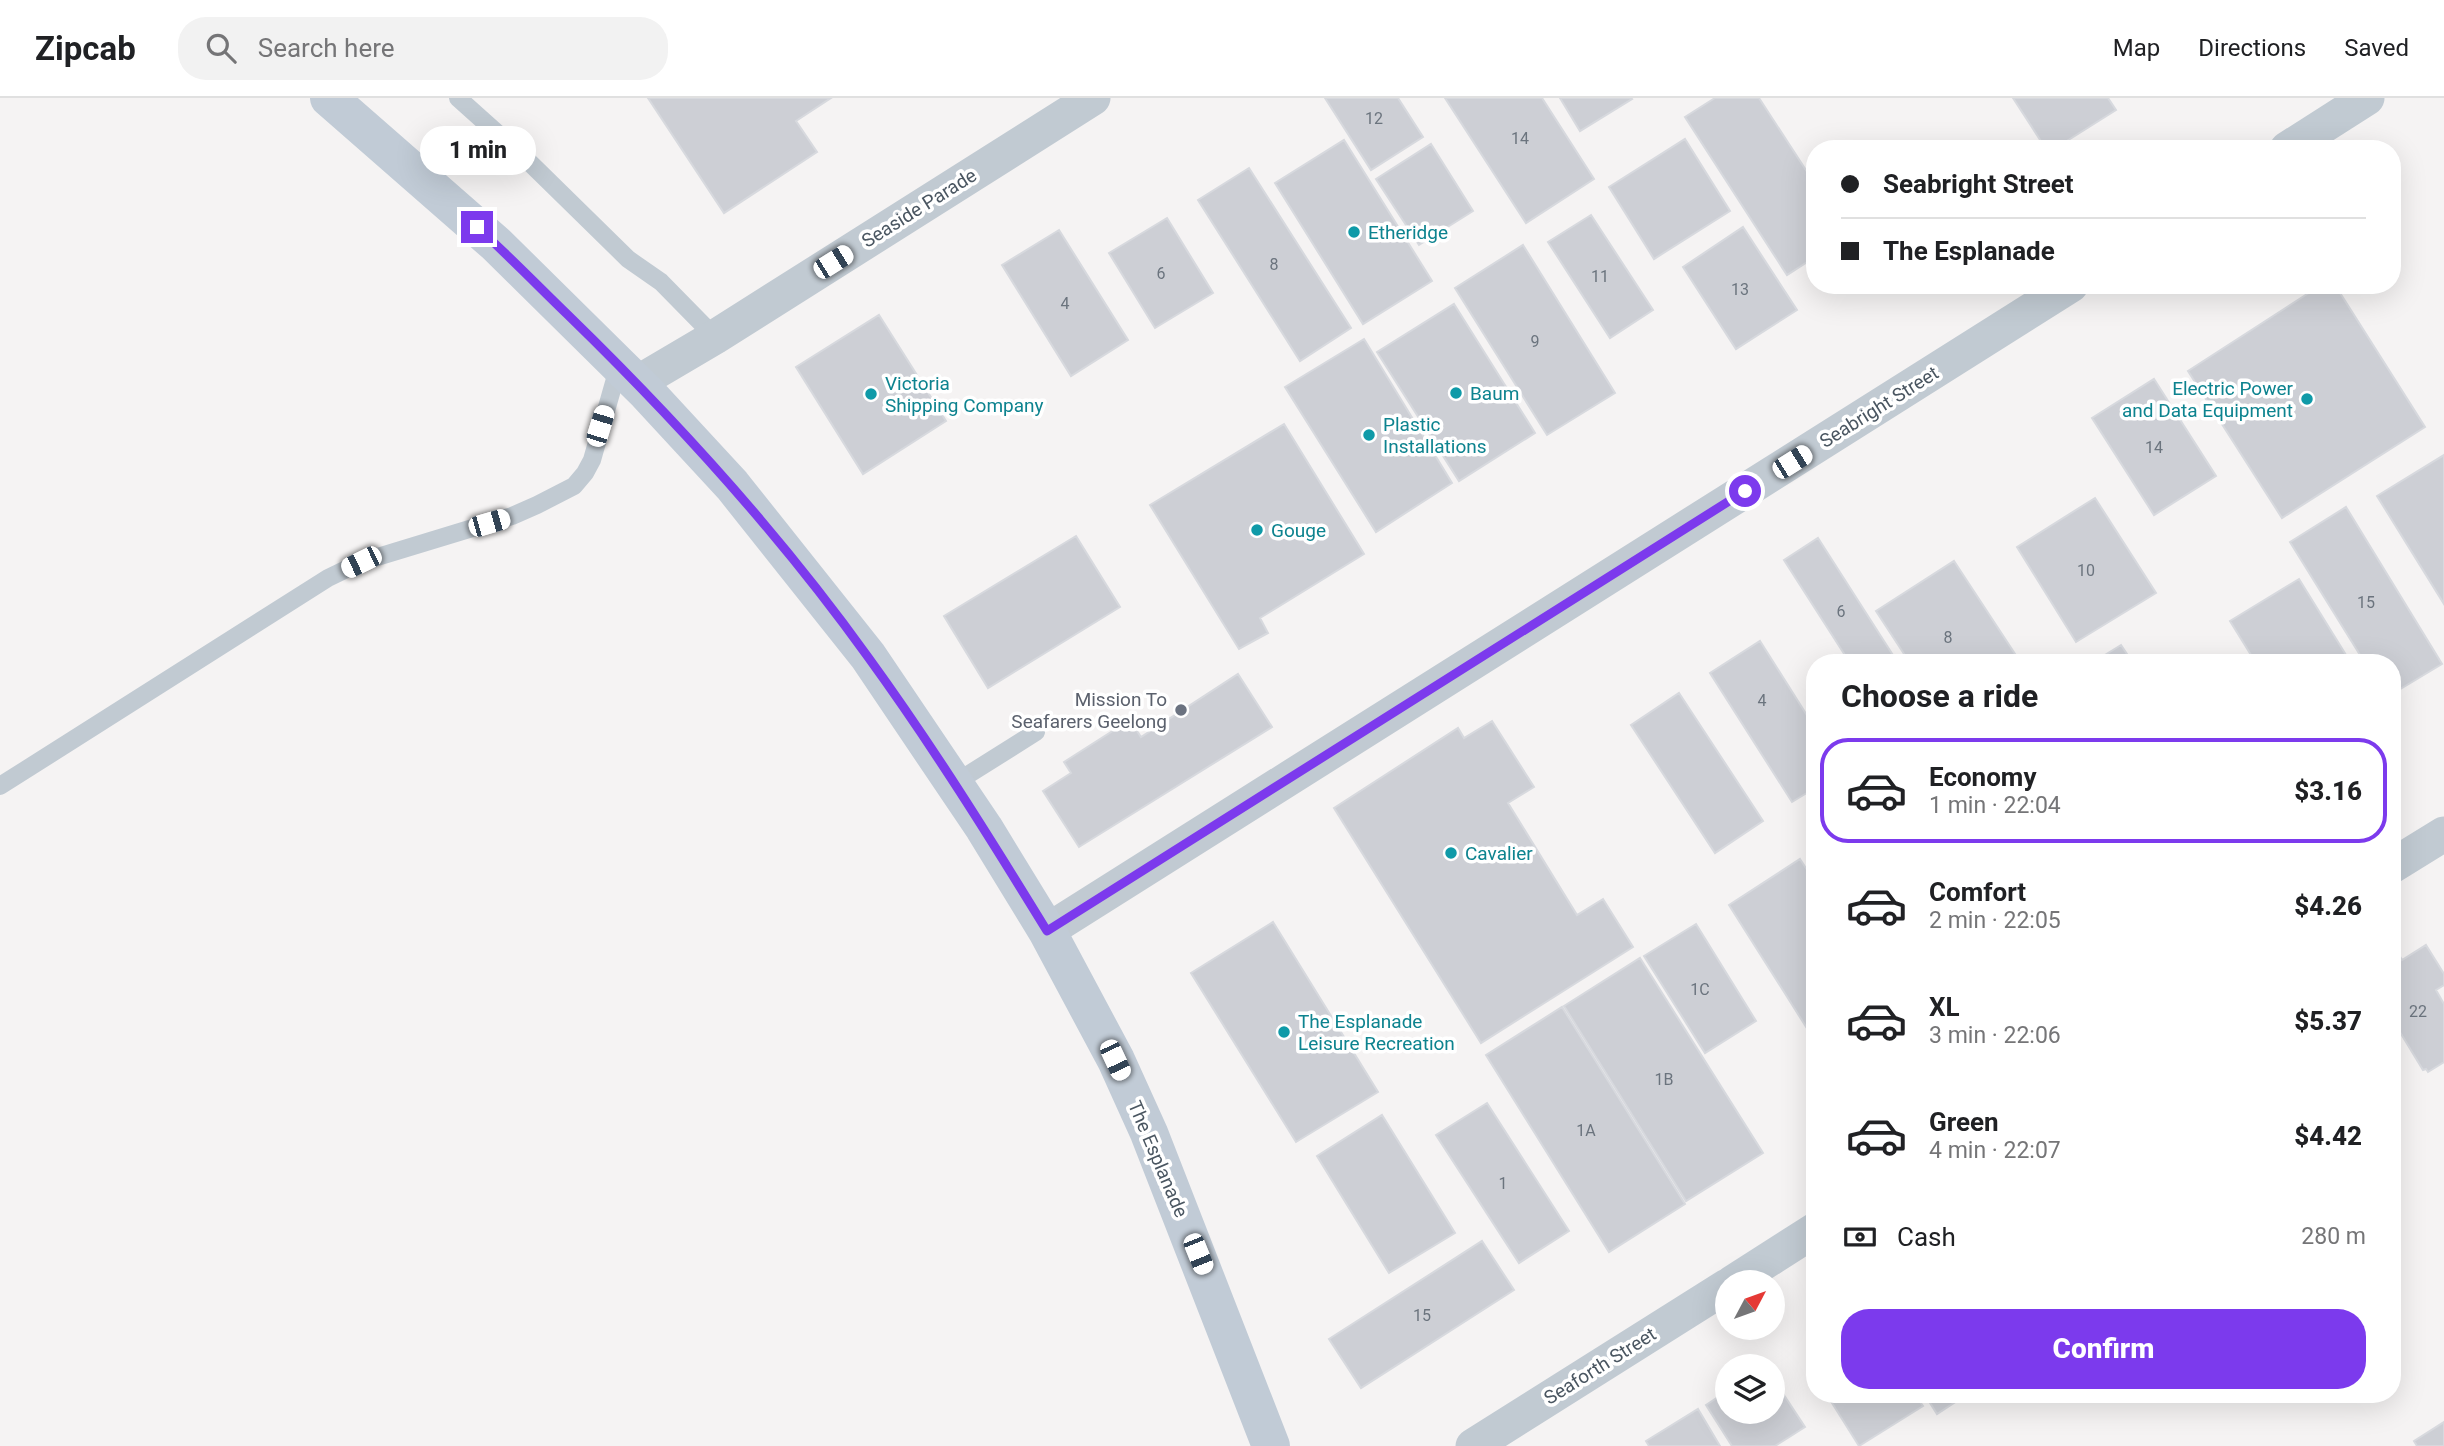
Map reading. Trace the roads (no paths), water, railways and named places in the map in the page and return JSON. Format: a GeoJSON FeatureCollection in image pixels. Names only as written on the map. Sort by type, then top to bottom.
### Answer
{"type":"FeatureCollection","features":[{"type":"Feature","properties":{"kind":"street","name":"The Esplanade"},"geometry":{"type":"LineString","coordinates":[[329,98],[496,244],[628,374],[732,485],[867,656],[955,783],[1047,931],[1115,1060],[1149,1133],[1272,1446]]}},
{"type":"Feature","properties":{"kind":"street","name":"Seaside Parade"},"geometry":{"type":"LineString","coordinates":[[628,374],[715,337],[1093,98]]}},
{"type":"Feature","properties":{"kind":"street"},"geometry":{"type":"LineString","coordinates":[[2301,140],[2367,98]]}},
{"type":"Feature","properties":{"kind":"street","name":"Seabright Street"},"geometry":{"type":"LineString","coordinates":[[1047,931],[2057,294]]}},
{"type":"Feature","properties":{"kind":"street"},"geometry":{"type":"LineString","coordinates":[[2401,860],[2444,834]]}},
{"type":"Feature","properties":{"kind":"street"},"geometry":{"type":"LineString","coordinates":[[1752,1270],[1806,1236]]}},
{"type":"Feature","properties":{"kind":"street","name":"Seaforth Street"},"geometry":{"type":"LineString","coordinates":[[1473,1446],[1715,1294]]}},
{"type":"Feature","properties":{"kind":"lane"},"geometry":{"type":"LineString","coordinates":[[458,98],[525,158],[628,259],[661,282],[715,337]]}},
{"type":"Feature","properties":{"kind":"lane"},"geometry":{"type":"LineString","coordinates":[[0,786],[328,578],[361,562],[512,516],[574,486],[592,460],[628,374]]}},
{"type":"Feature","properties":{"kind":"lane"},"geometry":{"type":"LineString","coordinates":[[955,783],[1036,732]]}},
{"type":"Feature","properties":{"kind":"place","name":"Etheridge"},"geometry":{"type":"Point","coordinates":[1354,232]}},
{"type":"Feature","properties":{"kind":"place","name":"Baum"},"geometry":{"type":"Point","coordinates":[1456,393]}},
{"type":"Feature","properties":{"kind":"place","name":"Victoria Shipping Company"},"geometry":{"type":"Point","coordinates":[871,394]}},
{"type":"Feature","properties":{"kind":"place","name":"Electric Power and Data Equipment"},"geometry":{"type":"Point","coordinates":[2307,399]}},
{"type":"Feature","properties":{"kind":"place","name":"Plastic Installations"},"geometry":{"type":"Point","coordinates":[1369,435]}},
{"type":"Feature","properties":{"kind":"place","name":"Gouge"},"geometry":{"type":"Point","coordinates":[1257,530]}},
{"type":"Feature","properties":{"kind":"place","name":"Mission To Seafarers Geelong"},"geometry":{"type":"Point","coordinates":[1181,710]}},
{"type":"Feature","properties":{"kind":"place","name":"Cavalier"},"geometry":{"type":"Point","coordinates":[1451,853]}},
{"type":"Feature","properties":{"kind":"place","name":"The Esplanade Leisure Recreation"},"geometry":{"type":"Point","coordinates":[1284,1032]}}]}
